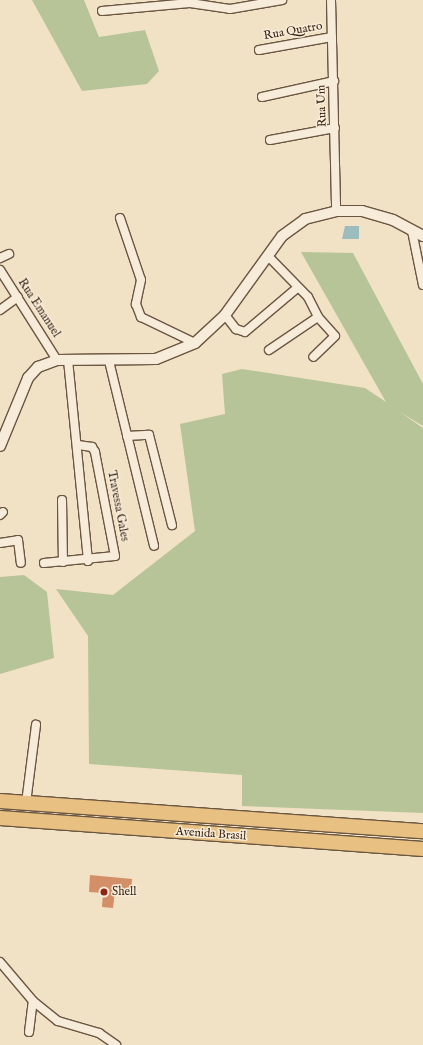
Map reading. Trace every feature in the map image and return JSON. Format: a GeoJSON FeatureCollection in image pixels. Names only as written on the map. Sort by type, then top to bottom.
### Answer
{"type":"FeatureCollection","features":[{"type":"Feature","properties":{"kind":"highway","name":"Avenida Brasil"},"geometry":{"type":"LineString","coordinates":[[0,801],[423,831]]}},
{"type":"Feature","properties":{"kind":"highway","name":"Avenida Brasil"},"geometry":{"type":"LineString","coordinates":[[0,818],[423,849]]}},
{"type":"Feature","properties":{"kind":"street"},"geometry":{"type":"LineString","coordinates":[[102,11],[190,4],[282,0]]}},
{"type":"Feature","properties":{"kind":"street","name":"Rua Um"},"geometry":{"type":"LineString","coordinates":[[331,0],[336,211]]}},
{"type":"Feature","properties":{"kind":"street","name":"Rua Quatro"},"geometry":{"type":"LineString","coordinates":[[259,50],[332,37]]}},
{"type":"Feature","properties":{"kind":"street"},"geometry":{"type":"LineString","coordinates":[[262,97],[334,81]]}},
{"type":"Feature","properties":{"kind":"street"},"geometry":{"type":"LineString","coordinates":[[270,140],[335,128]]}},
{"type":"Feature","properties":{"kind":"street"},"geometry":{"type":"LineString","coordinates":[[0,446],[28,378],[38,367],[57,360],[108,361],[156,359],[195,343],[225,315],[268,256],[294,226],[314,216],[336,211],[377,214],[423,236]]}},
{"type":"Feature","properties":{"kind":"street"},"geometry":{"type":"LineString","coordinates":[[120,218],[140,280],[136,304],[141,317],[195,343]]}},
{"type":"Feature","properties":{"kind":"street"},"geometry":{"type":"LineString","coordinates":[[412,231],[423,285]]}},
{"type":"Feature","properties":{"kind":"street"},"geometry":{"type":"LineString","coordinates":[[0,258],[9,254]]}},
{"type":"Feature","properties":{"kind":"street"},"geometry":{"type":"LineString","coordinates":[[268,256],[297,288],[308,297],[318,317],[335,336],[313,358]]}},
{"type":"Feature","properties":{"kind":"street","name":"Rua Emanuel"},"geometry":{"type":"LineString","coordinates":[[0,270],[57,360]]}},
{"type":"Feature","properties":{"kind":"street"},"geometry":{"type":"LineString","coordinates":[[225,315],[240,332],[245,332],[297,288]]}},
{"type":"Feature","properties":{"kind":"street"},"geometry":{"type":"LineString","coordinates":[[0,310],[18,297]]}},
{"type":"Feature","properties":{"kind":"street"},"geometry":{"type":"LineString","coordinates":[[269,350],[318,317]]}},
{"type":"Feature","properties":{"kind":"street"},"geometry":{"type":"LineString","coordinates":[[68,360],[78,445],[88,561]]}},
{"type":"Feature","properties":{"kind":"street"},"geometry":{"type":"LineString","coordinates":[[108,361],[154,546]]}},
{"type":"Feature","properties":{"kind":"street"},"geometry":{"type":"LineString","coordinates":[[127,436],[149,435],[172,525]]}},
{"type":"Feature","properties":{"kind":"street","name":"Travessa Gales"},"geometry":{"type":"LineString","coordinates":[[44,563],[88,561],[116,556],[95,452],[92,447],[78,445]]}},
{"type":"Feature","properties":{"kind":"street"},"geometry":{"type":"LineString","coordinates":[[62,500],[64,562]]}},
{"type":"Feature","properties":{"kind":"street"},"geometry":{"type":"LineString","coordinates":[[0,543],[18,540],[21,563]]}},
{"type":"Feature","properties":{"kind":"street"},"geometry":{"type":"LineString","coordinates":[[26,803],[36,725]]}},
{"type":"Feature","properties":{"kind":"street"},"geometry":{"type":"LineString","coordinates":[[0,965],[33,1001],[58,1021],[99,1033],[116,1045]]}},
{"type":"Feature","properties":{"kind":"street"},"geometry":{"type":"LineString","coordinates":[[29,1032],[33,1001]]}},
{"type":"Feature","properties":{"kind":"green space"},"geometry":{"type":"Polygon","coordinates":[[[32,0],[84,0],[99,37],[145,30],[159,71],[147,84],[82,91],[32,0]]]}},
{"type":"Feature","properties":{"kind":"green space"},"geometry":{"type":"Polygon","coordinates":[[[301,252],[353,253],[423,384],[423,426],[400,412],[423,428],[423,813],[242,806],[242,775],[89,764],[88,636],[56,589],[113,595],[195,531],[180,424],[225,414],[222,374],[242,369],[365,388],[386,402],[301,252]]]}},
{"type":"Feature","properties":{"kind":"green space"},"geometry":{"type":"Polygon","coordinates":[[[24,575],[47,592],[54,658],[0,674],[0,577],[24,575]]]}},
{"type":"Feature","properties":{"kind":"water"},"geometry":{"type":"Polygon","coordinates":[[[345,226],[359,226],[359,239],[342,239],[345,226]]]}},
{"type":"Feature","properties":{"kind":"building","name":"Shell"},"geometry":{"type":"Polygon","coordinates":[[[90,875],[132,879],[131,893],[115,891],[113,908],[102,907],[103,893],[89,892],[90,875]]]}},
{"type":"Feature","properties":{"kind":"place","name":"Shell"},"geometry":{"type":"Point","coordinates":[104,892]}}]}
